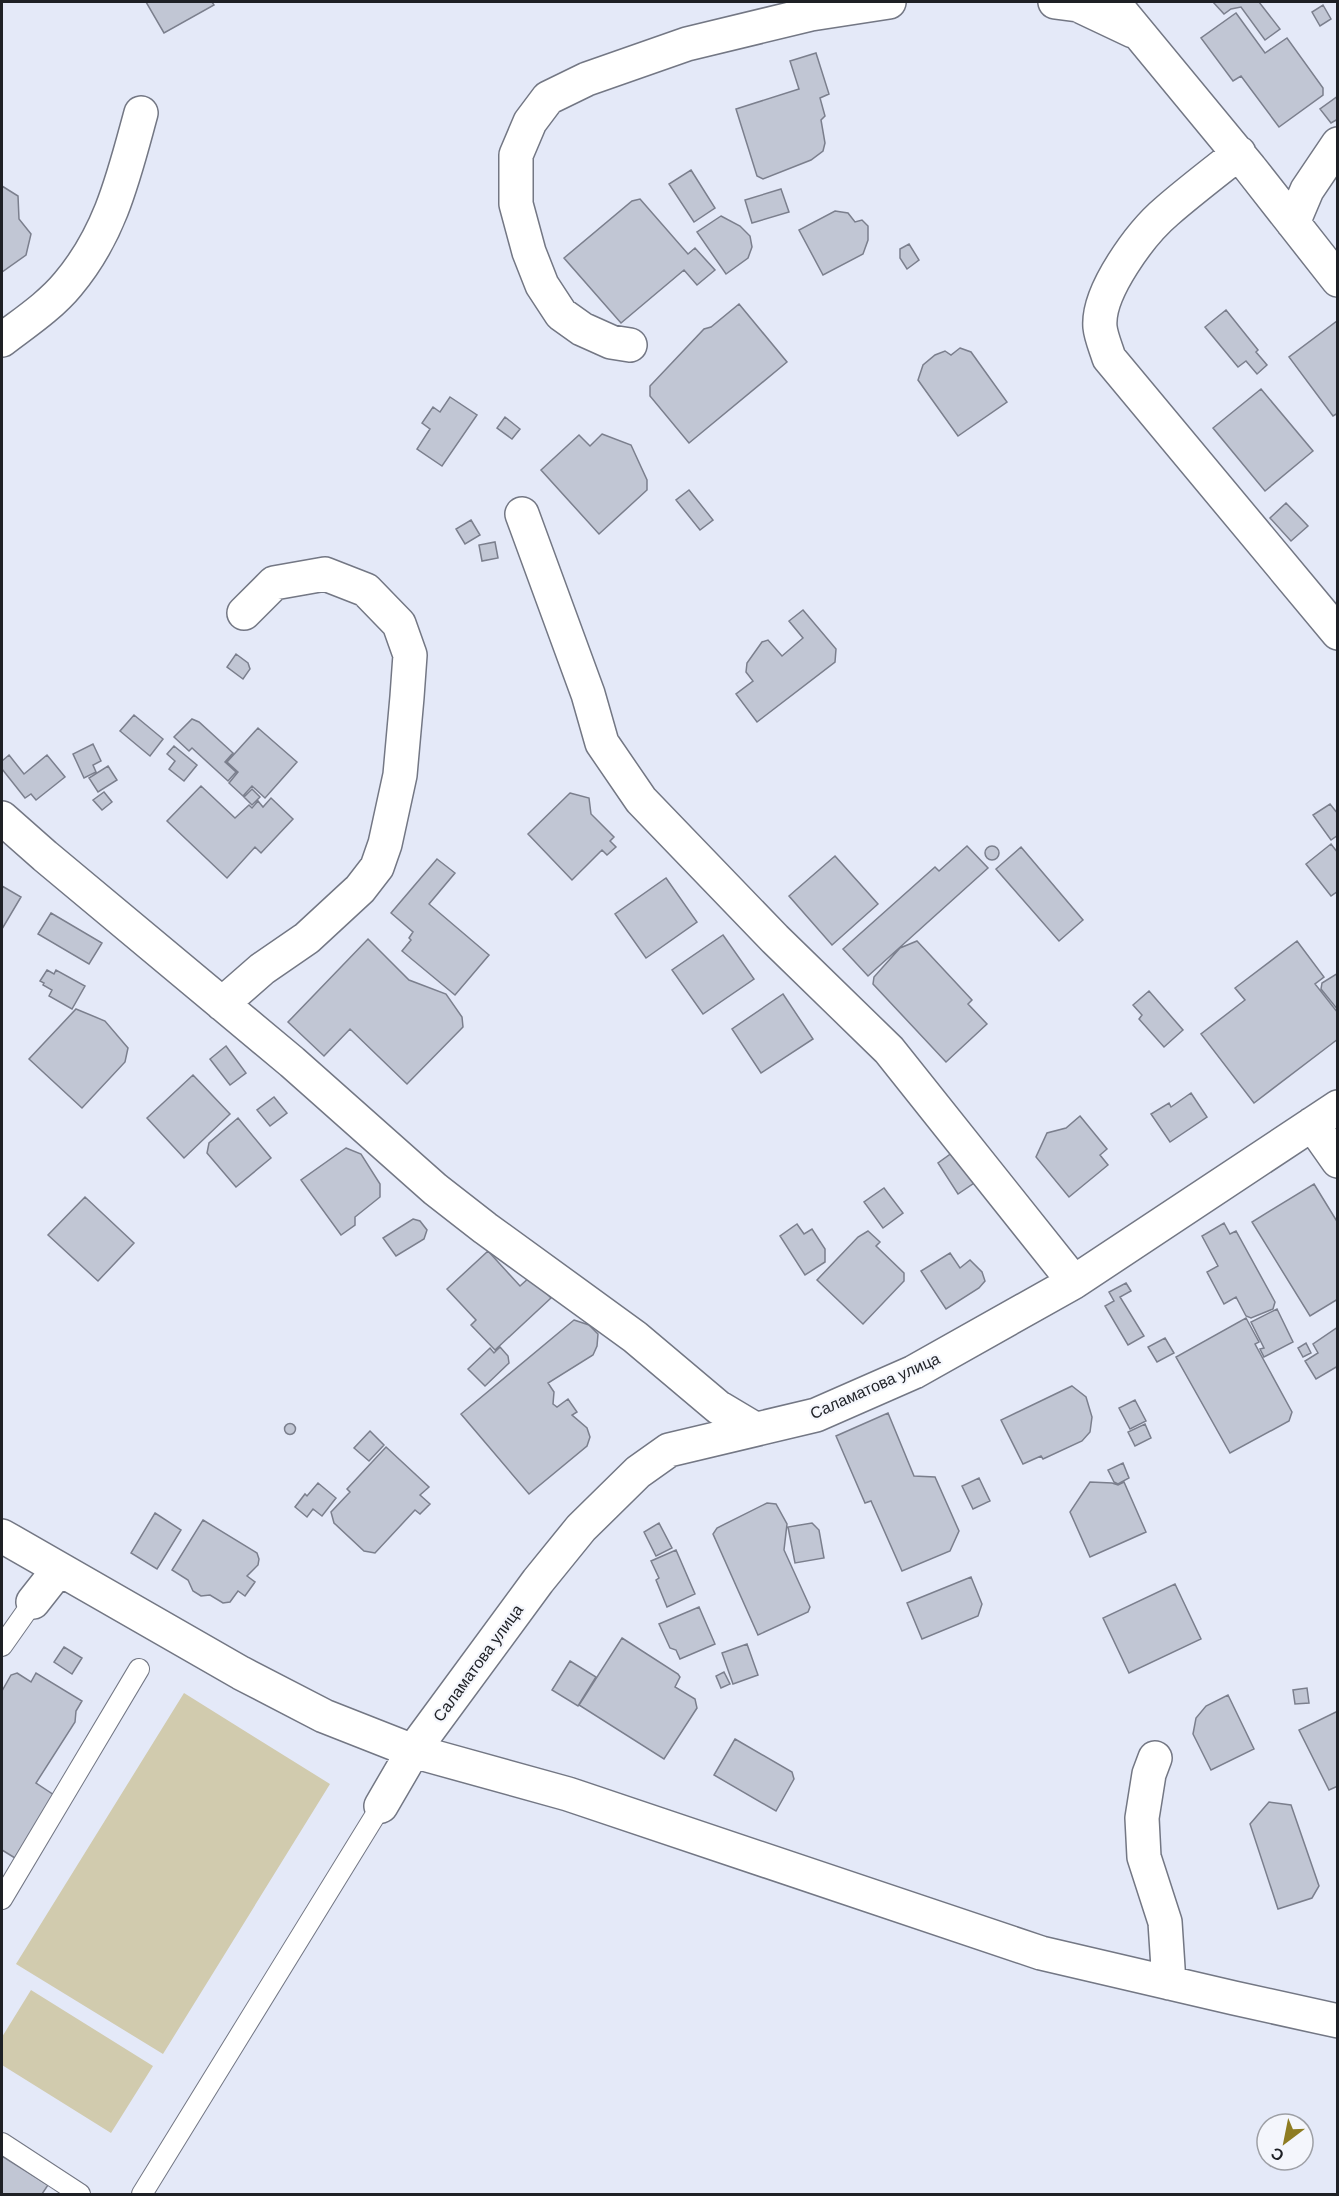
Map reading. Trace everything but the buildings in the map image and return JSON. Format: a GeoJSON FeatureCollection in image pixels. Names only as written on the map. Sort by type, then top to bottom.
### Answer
{"type":"FeatureCollection","features":[{"type":"Feature","properties":{"kind":"street"},"geometry":{"type":"LineString","coordinates":[[630,345],[611,342],[582,329],[561,314],[542,285],[529,252],[516,204],[516,155],[530,122],[548,98],[587,79],[687,44],[811,14],[889,2]]}},
{"type":"Feature","properties":{"kind":"street"},"geometry":{"type":"LineString","coordinates":[[1055,2],[1078,5],[1140,34]]}},
{"type":"Feature","properties":{"kind":"street"},"geometry":{"type":"LineString","coordinates":[[1113,2],[1239,153],[1338,280]]}},
{"type":"Feature","properties":{"kind":"street"},"geometry":{"type":"LineString","coordinates":[[2,340],[67,285],[96,245],[118,195],[141,113]]}},
{"type":"Feature","properties":{"kind":"street"},"geometry":{"type":"LineString","coordinates":[[1293,223],[1307,190],[1338,144]]}},
{"type":"Feature","properties":{"kind":"street"},"geometry":{"type":"LineString","coordinates":[[1239,153],[1165,212],[1140,241],[1111,282],[1102,306],[1100,327],[1109,358],[1338,633]]}},
{"type":"Feature","properties":{"kind":"street"},"geometry":{"type":"LineString","coordinates":[[522,514],[588,694],[602,743],[641,800],[775,939],[889,1050],[1074,1282]]}},
{"type":"Feature","properties":{"kind":"street"},"geometry":{"type":"LineString","coordinates":[[222,1004],[262,969],[307,938],[360,890],[377,867],[385,844],[399,775],[410,656],[399,624],[366,590],[325,574],[274,583],[244,613]]}},
{"type":"Feature","properties":{"kind":"street"},"geometry":{"type":"LineString","coordinates":[[2,818],[292,1062],[435,1190],[635,1337],[718,1407],[755,1429]]}},
{"type":"Feature","properties":{"kind":"street"},"geometry":{"type":"LineString","coordinates":[[2,848],[45,856]]}},
{"type":"Feature","properties":{"kind":"street"},"geometry":{"type":"LineString","coordinates":[[1325,1116],[1338,1161]]}},
{"type":"Feature","properties":{"kind":"street","name":"Саламатова улица"},"geometry":{"type":"LineString","coordinates":[[381,1806],[413,1751],[538,1581],[581,1528],[638,1472],[669,1450],[816,1415],[914,1372],[1074,1282],[1325,1116]]}},
{"type":"Feature","properties":{"kind":"street"},"geometry":{"type":"LineString","coordinates":[[2,1536],[241,1673],[314,1710],[413,1751],[568,1794],[1041,1953],[1338,2020]]}},
{"type":"Feature","properties":{"kind":"street"},"geometry":{"type":"LineString","coordinates":[[33,1602],[59,1569]]}},
{"type":"Feature","properties":{"kind":"street"},"geometry":{"type":"LineString","coordinates":[[1155,1758],[1149,1774],[1142,1818],[1144,1857],[1165,1922],[1169,1983]]}},
{"type":"Feature","properties":{"kind":"lane"},"geometry":{"type":"LineString","coordinates":[[2,1646],[33,1602]]}},
{"type":"Feature","properties":{"kind":"lane"},"geometry":{"type":"LineString","coordinates":[[2,1899],[140,1669]]}},
{"type":"Feature","properties":{"kind":"lane"},"geometry":{"type":"LineString","coordinates":[[142,2194],[381,1806]]}},
{"type":"Feature","properties":{"kind":"lane"},"geometry":{"type":"LineString","coordinates":[[2,2143],[80,2194]]}},
{"type":"Feature","properties":{"kind":"shaded area"},"geometry":{"type":"Polygon","coordinates":[[[184,1693],[330,1784],[163,2054],[16,1964],[184,1693]]]}},
{"type":"Feature","properties":{"kind":"shaded area"},"geometry":{"type":"Polygon","coordinates":[[[31,1990],[153,2066],[111,2133],[2,2065],[2,2037],[31,1990]]]}}]}
